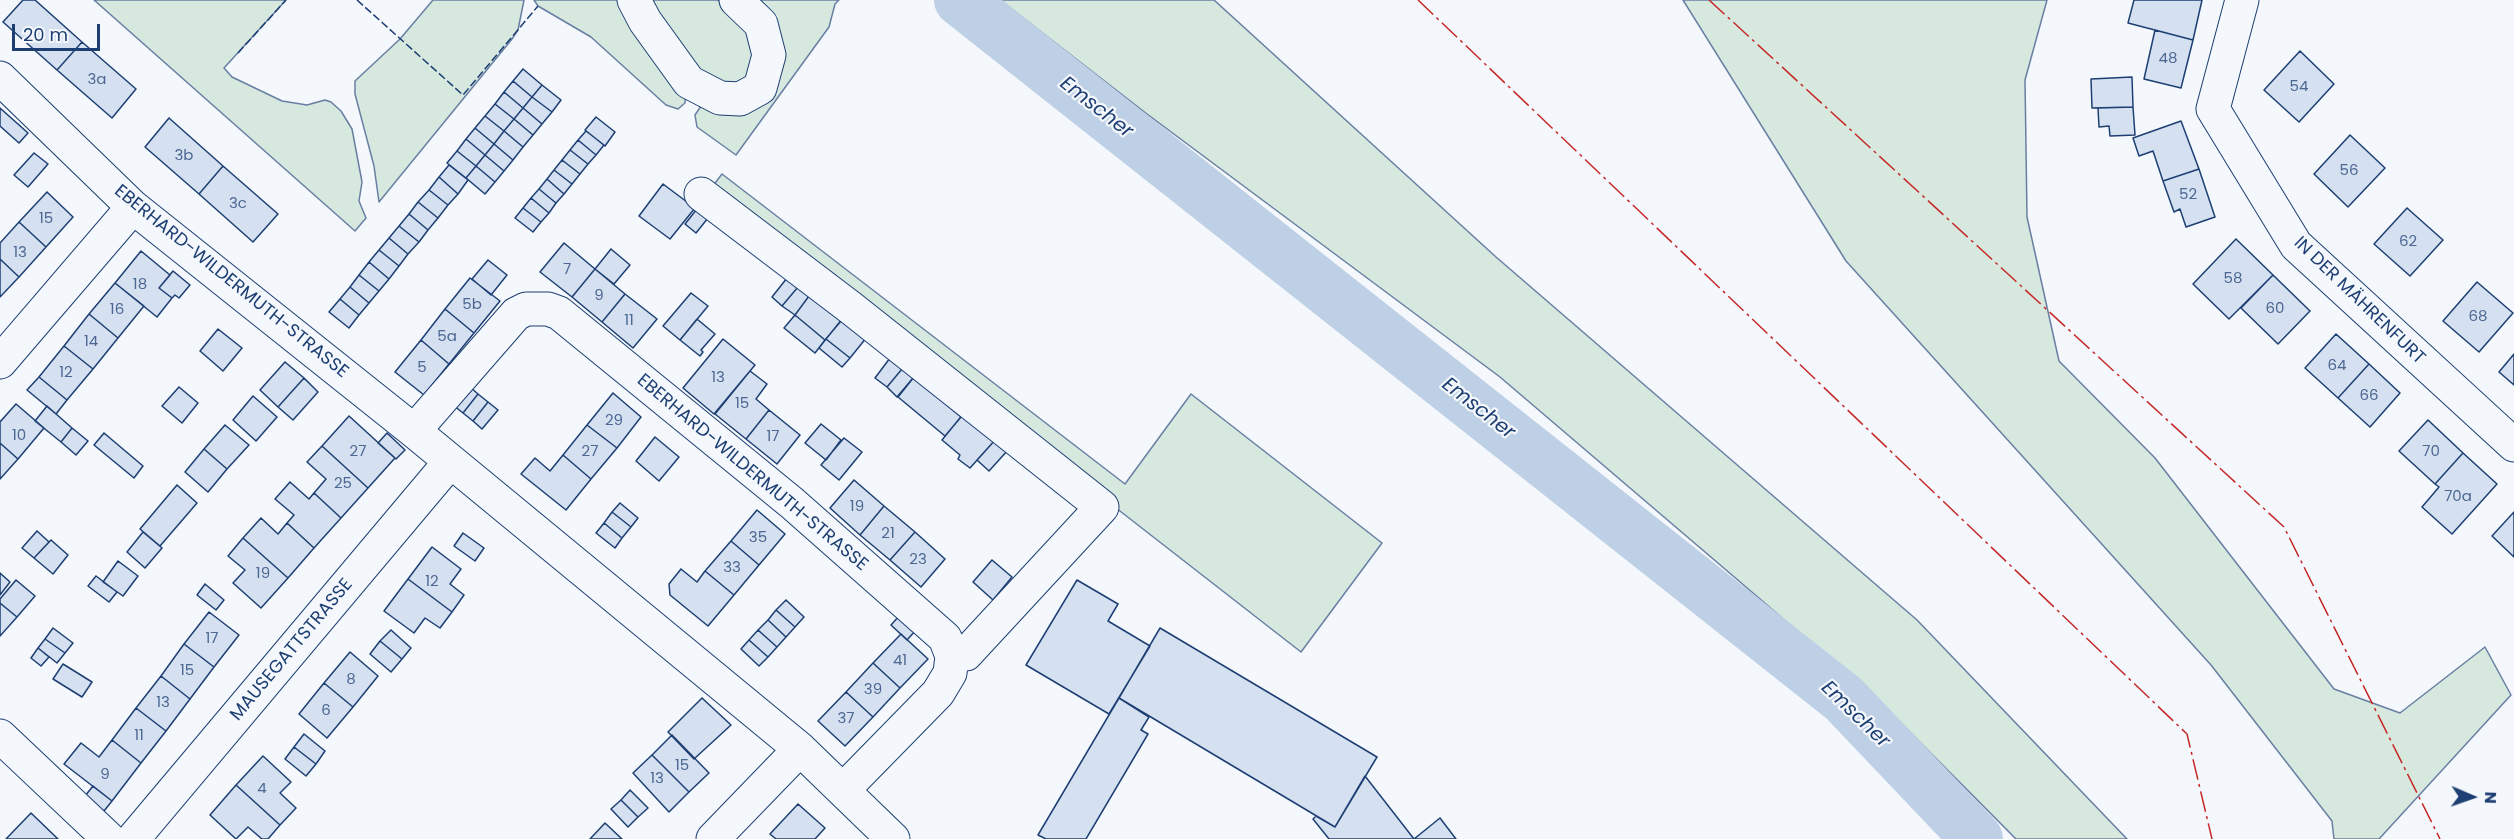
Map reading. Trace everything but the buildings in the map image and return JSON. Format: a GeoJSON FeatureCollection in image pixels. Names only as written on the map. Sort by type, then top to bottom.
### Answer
{"type":"FeatureCollection","features":[{"type":"Feature","properties":{"kind":"street"},"geometry":{"type":"LineString","coordinates":[[634,0],[645,21],[689,82],[720,98],[740,99],[760,88],[769,55],[761,24],[736,0]]}},
{"type":"Feature","properties":{"kind":"street","name":"IN DER MÄHRENFURT"},"geometry":{"type":"LineString","coordinates":[[2242,0],[2213,109],[2296,245],[2514,445]]}},
{"type":"Feature","properties":{"kind":"street","name":"EBERHARD-WILDERMUTH-STRASSE"},"geometry":{"type":"LineString","coordinates":[[0,78],[133,207],[414,431],[800,749],[893,839]]}},
{"type":"Feature","properties":{"kind":"street"},"geometry":{"type":"LineString","coordinates":[[701,194],[851,308],[1102,507],[966,654],[952,656],[950,673],[938,693],[843,790]]}},
{"type":"Feature","properties":{"kind":"street"},"geometry":{"type":"LineString","coordinates":[[0,362],[133,207]]}},
{"type":"Feature","properties":{"kind":"street","name":"EBERHARD-WILDERMUTH-STRASSE"},"geometry":{"type":"LineString","coordinates":[[414,431],[516,314],[526,309],[548,309],[559,313],[792,503],[945,638],[952,656]]}},
{"type":"Feature","properties":{"kind":"street","name":"MAUSEGATTSTRASSE"},"geometry":{"type":"LineString","coordinates":[[133,839],[450,462]]}},
{"type":"Feature","properties":{"kind":"street"},"geometry":{"type":"LineString","coordinates":[[0,736],[109,839]]}},
{"type":"Feature","properties":{"kind":"street"},"geometry":{"type":"LineString","coordinates":[[713,839],[800,749]]}},
{"type":"Feature","properties":{"kind":"shaded area"},"geometry":{"type":"Polygon","coordinates":[[[94,0],[286,0],[224,68],[232,77],[282,101],[307,105],[325,100],[341,111],[352,129],[362,182],[359,201],[366,218],[355,231],[94,0]]]}},
{"type":"Feature","properties":{"kind":"shaded area"},"geometry":{"type":"Polygon","coordinates":[[[433,0],[524,0],[518,30],[512,39],[379,202],[374,166],[355,94],[355,81],[400,39],[433,0]]]}},
{"type":"Feature","properties":{"kind":"shaded area"},"geometry":{"type":"Polygon","coordinates":[[[534,0],[621,0],[686,89],[685,103],[678,109],[666,105],[591,37],[538,6],[534,0]]]}},
{"type":"Feature","properties":{"kind":"shaded area"},"geometry":{"type":"Polygon","coordinates":[[[645,0],[717,0],[727,5],[752,24],[753,71],[741,84],[721,86],[695,69],[645,0]]]}},
{"type":"Feature","properties":{"kind":"shaded area"},"geometry":{"type":"Polygon","coordinates":[[[751,0],[839,0],[835,4],[829,27],[736,155],[697,127],[695,115],[701,106],[754,103],[751,0]]]}},
{"type":"Feature","properties":{"kind":"shaded area"},"geometry":{"type":"Polygon","coordinates":[[[1000,0],[1214,0],[1496,257],[1917,620],[2127,839],[2016,839],[1876,698],[1500,377],[1147,114],[1000,0]]]}},
{"type":"Feature","properties":{"kind":"shaded area"},"geometry":{"type":"Polygon","coordinates":[[[1683,0],[2047,0],[2025,80],[2027,217],[2059,361],[2155,458],[2334,689],[2400,713],[2485,647],[2511,695],[2379,839],[2334,839],[2332,821],[2211,665],[1846,261],[1683,0]]]}},
{"type":"Feature","properties":{"kind":"shaded area"},"geometry":{"type":"Polygon","coordinates":[[[722,174],[1125,484],[1191,394],[1382,543],[1301,652],[709,191],[722,174]]]}},
{"type":"Feature","properties":{"kind":"waterway","name":"Emscher"},"geometry":{"type":"LineString","coordinates":[[960,0],[1844,699],[1977,839]]}},
{"type":"Feature","properties":{"kind":"fence"},"geometry":{"type":"LineString","coordinates":[[238,53],[286,0]]}},
{"type":"Feature","properties":{"kind":"fence"},"geometry":{"type":"LineString","coordinates":[[357,0],[463,95],[538,6]]}},
{"type":"Feature","properties":{"kind":"power"},"geometry":{"type":"LineString","coordinates":[[1418,0],[2187,734],[2212,839]]}},
{"type":"Feature","properties":{"kind":"power"},"geometry":{"type":"LineString","coordinates":[[1709,0],[2284,527],[2440,839]]}}]}
